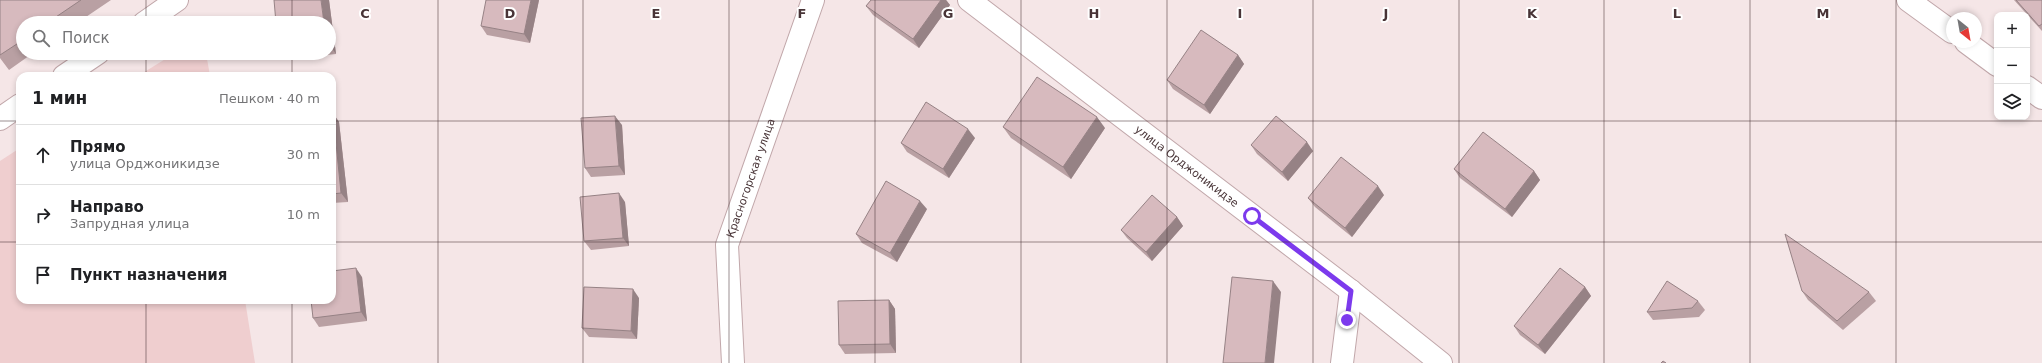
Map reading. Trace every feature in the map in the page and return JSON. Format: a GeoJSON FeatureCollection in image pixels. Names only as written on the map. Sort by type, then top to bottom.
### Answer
{"type":"FeatureCollection","features":[{"type":"Feature","properties":{"kind":"street"},"geometry":{"type":"LineString","coordinates":[[154,16],[177,0]]}},
{"type":"Feature","properties":{"kind":"street","name":"Красногорская улица"},"geometry":{"type":"LineString","coordinates":[[733,363],[727,245],[813,0]]}},
{"type":"Feature","properties":{"kind":"street","name":"улица Орджоникидзе"},"geometry":{"type":"LineString","coordinates":[[969,0],[1351,291],[1441,363]]}},
{"type":"Feature","properties":{"kind":"street"},"geometry":{"type":"LineString","coordinates":[[1908,0],[1946,28]]}},
{"type":"Feature","properties":{"kind":"street"},"geometry":{"type":"LineString","coordinates":[[1974,48],[1994,63]]}},
{"type":"Feature","properties":{"kind":"street"},"geometry":{"type":"LineString","coordinates":[[70,72],[88,60]]}},
{"type":"Feature","properties":{"kind":"street"},"geometry":{"type":"LineString","coordinates":[[2030,89],[2042,98]]}},
{"type":"Feature","properties":{"kind":"street"},"geometry":{"type":"LineString","coordinates":[[0,118],[16,108]]}},
{"type":"Feature","properties":{"kind":"street"},"geometry":{"type":"LineString","coordinates":[[1342,363],[1351,291]]}},
{"type":"Feature","properties":{"kind":"shaded area"},"geometry":{"type":"Polygon","coordinates":[[[164,60],[207,60],[209,72],[144,72],[164,60]]]}},
{"type":"Feature","properties":{"kind":"shaded area"},"geometry":{"type":"Polygon","coordinates":[[[16,151],[16,304],[246,304],[255,363],[0,363],[0,161],[16,151]]]}},
{"type":"Feature","properties":{"kind":"building"},"geometry":{"type":"Polygon","coordinates":[[[0,0],[81,0],[57,16],[16,16],[16,45],[0,55],[0,0]]]}},
{"type":"Feature","properties":{"kind":"building"},"geometry":{"type":"Polygon","coordinates":[[[274,0],[321,0],[323,16],[275,16],[274,0]]]}},
{"type":"Feature","properties":{"kind":"building"},"geometry":{"type":"Polygon","coordinates":[[[486,0],[531,0],[524,34],[481,26],[486,0]]]}},
{"type":"Feature","properties":{"kind":"building"},"geometry":{"type":"Polygon","coordinates":[[[871,0],[941,0],[913,39],[866,6],[871,0]]]}},
{"type":"Feature","properties":{"kind":"building"},"geometry":{"type":"Polygon","coordinates":[[[2016,0],[2042,0],[2042,24],[2039,26],[2030,16],[2030,12],[2027,12],[2016,0]]]}},
{"type":"Feature","properties":{"kind":"building"},"geometry":{"type":"Polygon","coordinates":[[[1201,30],[1238,55],[1204,105],[1167,80],[1201,30]]]}},
{"type":"Feature","properties":{"kind":"building"},"geometry":{"type":"Polygon","coordinates":[[[1037,77],[1097,117],[1063,167],[1003,127],[1037,77]]]}},
{"type":"Feature","properties":{"kind":"building"},"geometry":{"type":"Polygon","coordinates":[[[926,102],[968,129],[943,169],[901,143],[926,102]]]}},
{"type":"Feature","properties":{"kind":"building"},"geometry":{"type":"Polygon","coordinates":[[[615,116],[619,166],[585,168],[581,118],[615,116]]]}},
{"type":"Feature","properties":{"kind":"building"},"geometry":{"type":"Polygon","coordinates":[[[1276,116],[1307,142],[1282,172],[1251,145],[1276,116]]]}},
{"type":"Feature","properties":{"kind":"building"},"geometry":{"type":"Polygon","coordinates":[[[1483,132],[1534,171],[1505,209],[1454,169],[1483,132]]]}},
{"type":"Feature","properties":{"kind":"building"},"geometry":{"type":"Polygon","coordinates":[[[336,143],[341,193],[336,194],[336,143]]]}},
{"type":"Feature","properties":{"kind":"building"},"geometry":{"type":"Polygon","coordinates":[[[1341,157],[1378,186],[1345,228],[1308,198],[1341,157]]]}},
{"type":"Feature","properties":{"kind":"building"},"geometry":{"type":"Polygon","coordinates":[[[886,181],[920,201],[890,253],[856,234],[886,181]]]}},
{"type":"Feature","properties":{"kind":"building"},"geometry":{"type":"Polygon","coordinates":[[[619,193],[623,238],[584,241],[580,197],[619,193]]]}},
{"type":"Feature","properties":{"kind":"building"},"geometry":{"type":"Polygon","coordinates":[[[1152,195],[1177,217],[1146,252],[1121,230],[1152,195]]]}},
{"type":"Feature","properties":{"kind":"building"},"geometry":{"type":"Polygon","coordinates":[[[1785,234],[1869,292],[1837,321],[1802,291],[1785,234]]]}},
{"type":"Feature","properties":{"kind":"building"},"geometry":{"type":"Polygon","coordinates":[[[356,268],[361,312],[313,318],[311,304],[336,304],[336,270],[356,268]]]}},
{"type":"Feature","properties":{"kind":"building"},"geometry":{"type":"Polygon","coordinates":[[[1560,268],[1585,287],[1538,345],[1514,326],[1560,268]]]}},
{"type":"Feature","properties":{"kind":"building"},"geometry":{"type":"Polygon","coordinates":[[[1232,277],[1273,281],[1265,363],[1223,363],[1232,277]]]}},
{"type":"Feature","properties":{"kind":"building"},"geometry":{"type":"Polygon","coordinates":[[[1667,281],[1698,301],[1692,308],[1647,312],[1667,281]]]}},
{"type":"Feature","properties":{"kind":"building"},"geometry":{"type":"Polygon","coordinates":[[[584,287],[633,289],[631,331],[582,328],[584,287]]]}},
{"type":"Feature","properties":{"kind":"building"},"geometry":{"type":"Polygon","coordinates":[[[889,300],[890,344],[839,345],[838,301],[889,300]]]}},
{"type":"Feature","properties":{"kind":"route"},"geometry":{"type":"LineString","coordinates":[[1252,216],[1351,291],[1347,320]]}}]}
